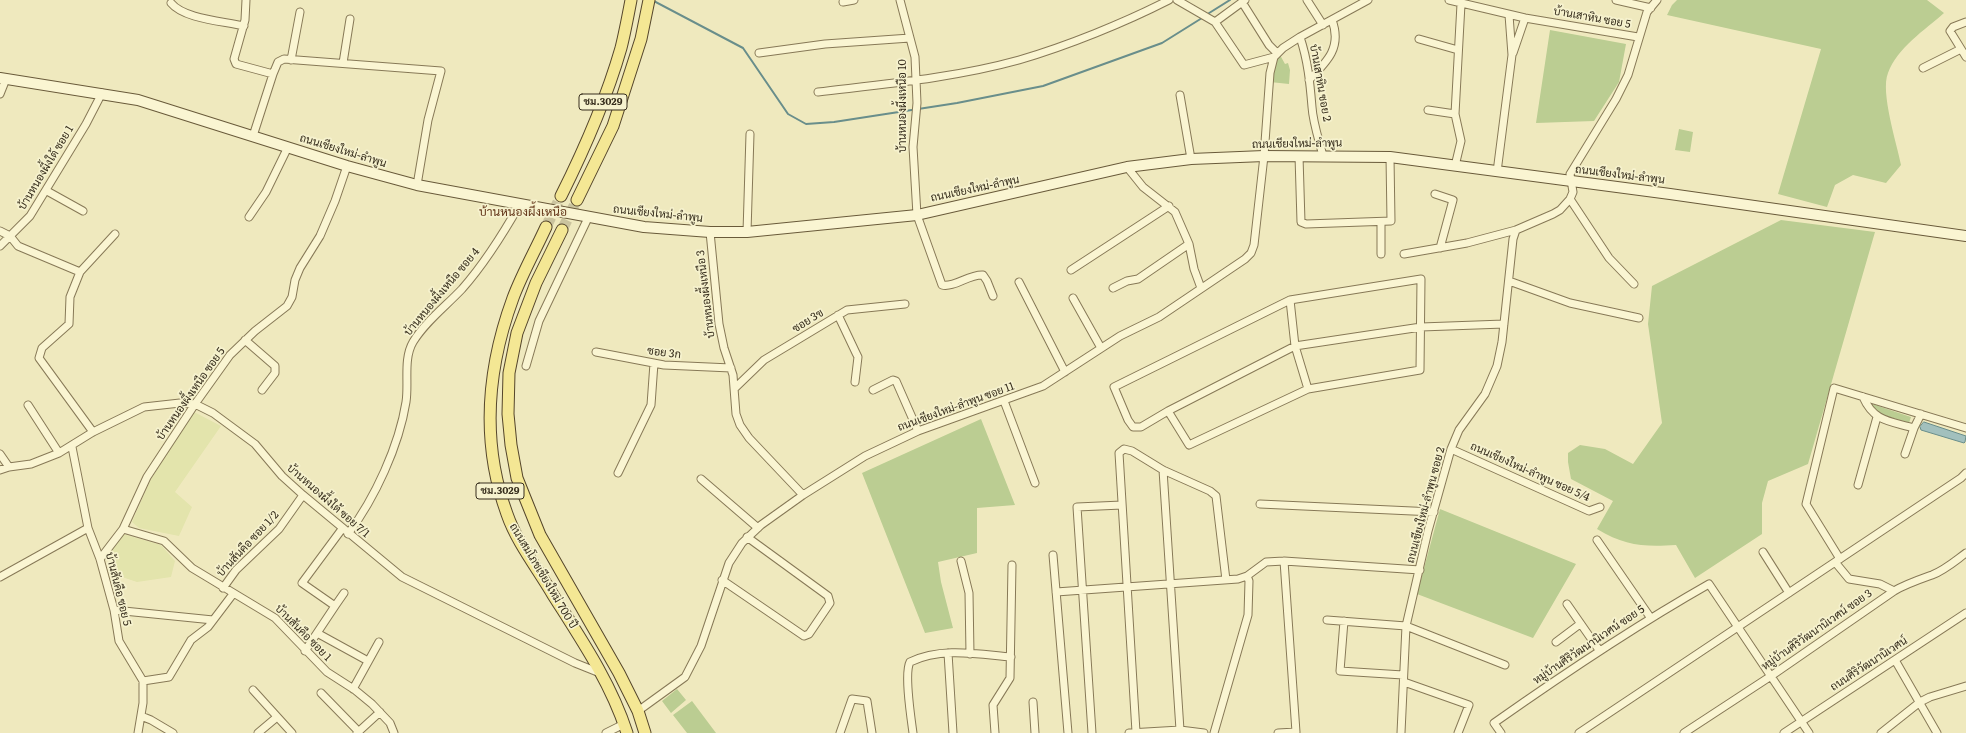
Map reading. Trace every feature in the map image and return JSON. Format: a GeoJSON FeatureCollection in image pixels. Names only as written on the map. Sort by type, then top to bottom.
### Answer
{"type":"FeatureCollection","features":[{"type":"Feature","properties":{"kind":"main road","name":"ชม.3029"},"geometry":{"type":"LineString","coordinates":[[561,196],[587,144],[606,94],[621,47],[631,1]]}},
{"type":"Feature","properties":{"kind":"main road","name":"ชม.3029"},"geometry":{"type":"LineString","coordinates":[[576,200],[613,126],[641,39],[648,5]]}},
{"type":"Feature","properties":{"kind":"main road","name":"ถนนเชียงใหม่-ลำพูน"},"geometry":{"type":"LineString","coordinates":[[3,78],[138,100],[347,166],[418,185],[588,218],[644,227],[710,232],[747,232],[917,215],[1127,167],[1191,159],[1264,156],[1323,156],[1390,157],[1966,236]]}},
{"type":"Feature","properties":{"kind":"main road","name":"ถนนสมโภชเชียงใหม่ 700 ปี"},"geometry":{"type":"LineString","coordinates":[[546,227],[513,297],[497,347],[491,390],[489,424],[493,468],[507,515],[520,541],[602,674],[626,728]]}},
{"type":"Feature","properties":{"kind":"main road","name":"ถนนสมโภชเชียงใหม่ 700 ปี"},"geometry":{"type":"LineString","coordinates":[[562,230],[536,284],[516,333],[509,373],[508,414],[511,445],[517,478],[540,536],[619,673],[638,711],[645,733]]}},
{"type":"Feature","properties":{"kind":"street"},"geometry":{"type":"LineString","coordinates":[[246,0],[244,26],[234,59],[236,64],[273,74]]}},
{"type":"Feature","properties":{"kind":"street"},"geometry":{"type":"LineString","coordinates":[[844,2],[854,0]]}},
{"type":"Feature","properties":{"kind":"street","name":"บ้านหนองผึ้งเหนือ 10"},"geometry":{"type":"LineString","coordinates":[[900,0],[916,57],[917,103],[914,146],[917,215],[942,285],[947,286],[971,276],[983,275],[993,296]]}},
{"type":"Feature","properties":{"kind":"street"},"geometry":{"type":"LineString","coordinates":[[818,92],[917,79],[1018,60],[1080,38],[1169,0]]}},
{"type":"Feature","properties":{"kind":"street"},"geometry":{"type":"LineString","coordinates":[[1178,0],[1215,22],[1244,65],[1275,55],[1300,37],[1368,0]]}},
{"type":"Feature","properties":{"kind":"street"},"geometry":{"type":"LineString","coordinates":[[1307,0],[1323,25]]}},
{"type":"Feature","properties":{"kind":"street","name":"บ้านเสาหิน ซอย 5"},"geometry":{"type":"LineString","coordinates":[[1449,0],[1509,15],[1638,37]]}},
{"type":"Feature","properties":{"kind":"street"},"geometry":{"type":"LineString","coordinates":[[1616,0],[1650,8]]}},
{"type":"Feature","properties":{"kind":"street"},"geometry":{"type":"LineString","coordinates":[[1404,254],[1467,243],[1516,230],[1560,210],[1570,199],[1572,192],[1573,181],[1570,174],[1616,99],[1628,75],[1638,37],[1650,8],[1657,0]]}},
{"type":"Feature","properties":{"kind":"street"},"geometry":{"type":"LineString","coordinates":[[1215,22],[1243,1],[1275,55]]}},
{"type":"Feature","properties":{"kind":"street"},"geometry":{"type":"LineString","coordinates":[[171,2],[174,7],[186,14],[244,26]]}},
{"type":"Feature","properties":{"kind":"street"},"geometry":{"type":"LineString","coordinates":[[1455,166],[1461,141],[1455,114],[1462,4]]}},
{"type":"Feature","properties":{"kind":"street"},"geometry":{"type":"LineString","coordinates":[[287,60],[300,12]]}},
{"type":"Feature","properties":{"kind":"street"},"geometry":{"type":"LineString","coordinates":[[1497,172],[1512,55],[1509,15]]}},
{"type":"Feature","properties":{"kind":"street"},"geometry":{"type":"LineString","coordinates":[[1512,55],[1525,18]]}},
{"type":"Feature","properties":{"kind":"street"},"geometry":{"type":"LineString","coordinates":[[344,63],[350,19]]}},
{"type":"Feature","properties":{"kind":"street"},"geometry":{"type":"LineString","coordinates":[[1309,80],[1324,66],[1335,45],[1336,31],[1332,20]]}},
{"type":"Feature","properties":{"kind":"street"},"geometry":{"type":"LineString","coordinates":[[1966,22],[1953,27],[1950,31],[1966,57]]}},
{"type":"Feature","properties":{"kind":"street","name":"บ้านเสาหิน ซอย 2"},"geometry":{"type":"LineString","coordinates":[[1300,37],[1305,53],[1312,90],[1312,108],[1323,156]]}},
{"type":"Feature","properties":{"kind":"street"},"geometry":{"type":"LineString","coordinates":[[760,53],[825,44],[910,38]]}},
{"type":"Feature","properties":{"kind":"street"},"geometry":{"type":"LineString","coordinates":[[1419,39],[1458,50]]}},
{"type":"Feature","properties":{"kind":"street"},"geometry":{"type":"LineString","coordinates":[[1923,68],[1961,49]]}},
{"type":"Feature","properties":{"kind":"street","name":"ถนนเชียงใหม่-ลำพูน ซอย 11"},"geometry":{"type":"LineString","coordinates":[[638,711],[685,677],[701,646],[729,563],[747,537],[758,528],[803,496],[865,456],[918,431],[1039,388],[1101,348],[1159,317],[1245,260],[1251,254],[1254,245],[1264,156],[1270,73],[1275,55]]}},
{"type":"Feature","properties":{"kind":"street"},"geometry":{"type":"LineString","coordinates":[[253,136],[278,62],[287,60],[344,63],[441,71],[428,120],[418,185]]}},
{"type":"Feature","properties":{"kind":"street"},"geometry":{"type":"LineString","coordinates":[[0,94],[3,78]]}},
{"type":"Feature","properties":{"kind":"street","name":"บ้านหนองผึ้งใต้ ซอย 1"},"geometry":{"type":"LineString","coordinates":[[0,246],[30,216],[47,191],[102,93]]}},
{"type":"Feature","properties":{"kind":"street"},"geometry":{"type":"LineString","coordinates":[[1180,95],[1191,159]]}},
{"type":"Feature","properties":{"kind":"street"},"geometry":{"type":"LineString","coordinates":[[1428,110],[1455,114]]}},
{"type":"Feature","properties":{"kind":"street"},"geometry":{"type":"LineString","coordinates":[[747,232],[750,134]]}},
{"type":"Feature","properties":{"kind":"street"},"geometry":{"type":"LineString","coordinates":[[249,217],[266,192],[288,147]]}},
{"type":"Feature","properties":{"kind":"street"},"geometry":{"type":"LineString","coordinates":[[1299,156],[1301,222],[1306,224],[1381,222],[1392,219],[1390,157]]}},
{"type":"Feature","properties":{"kind":"street","name":"บ้านหนองผึ้งเหนือ ซอย 5"},"geometry":{"type":"LineString","coordinates":[[100,559],[123,529],[147,478],[195,404],[230,355],[245,340],[287,306],[292,298],[295,280],[300,268],[320,236],[335,201],[347,166]]}},
{"type":"Feature","properties":{"kind":"street"},"geometry":{"type":"LineString","coordinates":[[1127,167],[1143,187],[1175,212],[1189,244],[1194,269],[1201,288]]}},
{"type":"Feature","properties":{"kind":"street"},"geometry":{"type":"LineString","coordinates":[[47,191],[83,211]]}},
{"type":"Feature","properties":{"kind":"street"},"geometry":{"type":"LineString","coordinates":[[1435,194],[1453,200],[1440,248]]}},
{"type":"Feature","properties":{"kind":"street"},"geometry":{"type":"LineString","coordinates":[[1570,199],[1609,258],[1634,284]]}},
{"type":"Feature","properties":{"kind":"street","name":"บ้านหนองผึ้งเหนือ ซอย 4"},"geometry":{"type":"LineString","coordinates":[[348,534],[361,516],[381,477],[400,429],[406,401],[409,355],[413,343],[467,282],[490,253],[520,204]]}},
{"type":"Feature","properties":{"kind":"street"},"geometry":{"type":"LineString","coordinates":[[1070,270],[1169,206]]}},
{"type":"Feature","properties":{"kind":"street"},"geometry":{"type":"LineString","coordinates":[[526,366],[538,321],[588,218]]}},
{"type":"Feature","properties":{"kind":"street"},"geometry":{"type":"LineString","coordinates":[[1381,222],[1381,254]]}},
{"type":"Feature","properties":{"kind":"street","name":"ถนนเชียงใหม่-ลำพูน ซอย 2"},"geometry":{"type":"LineString","coordinates":[[1401,733],[1406,626],[1451,449],[1459,430],[1485,394],[1493,379],[1502,342],[1513,239],[1516,230]]}},
{"type":"Feature","properties":{"kind":"street"},"geometry":{"type":"LineString","coordinates":[[0,231],[10,236],[18,246],[80,272]]}},
{"type":"Feature","properties":{"kind":"street","name":"บ้านหนองผึ้งเหนือ 3"},"geometry":{"type":"LineString","coordinates":[[710,232],[719,324],[735,388],[736,414],[740,425],[749,438],[803,496]]}},
{"type":"Feature","properties":{"kind":"street"},"geometry":{"type":"LineString","coordinates":[[93,432],[39,358],[42,348],[69,324],[70,298],[80,272],[115,234]]}},
{"type":"Feature","properties":{"kind":"street"},"geometry":{"type":"LineString","coordinates":[[1113,288],[1127,281],[1138,279],[1189,244]]}},
{"type":"Feature","properties":{"kind":"street"},"geometry":{"type":"LineString","coordinates":[[1168,411],[1190,445],[1308,389],[1420,370],[1421,327],[1421,279],[1290,300],[1114,387],[1128,420],[1133,427],[1141,427],[1168,411],[1295,346],[1421,327],[1504,324]]}},
{"type":"Feature","properties":{"kind":"street"},"geometry":{"type":"LineString","coordinates":[[1509,280],[1570,303],[1639,318]]}},
{"type":"Feature","properties":{"kind":"street"},"geometry":{"type":"LineString","coordinates":[[1019,282],[1065,372]]}},
{"type":"Feature","properties":{"kind":"street"},"geometry":{"type":"LineString","coordinates":[[1072,298],[1101,348]]}},
{"type":"Feature","properties":{"kind":"street"},"geometry":{"type":"LineString","coordinates":[[1290,300],[1295,346],[1308,389]]}},
{"type":"Feature","properties":{"kind":"street","name":"ซอย 3ข"},"geometry":{"type":"LineString","coordinates":[[735,388],[764,360],[847,310],[905,304]]}},
{"type":"Feature","properties":{"kind":"street"},"geometry":{"type":"LineString","coordinates":[[838,315],[858,357],[855,382]]}},
{"type":"Feature","properties":{"kind":"street"},"geometry":{"type":"LineString","coordinates":[[245,340],[275,366],[275,373],[262,390]]}},
{"type":"Feature","properties":{"kind":"street","name":"ซอย 3ก"},"geometry":{"type":"LineString","coordinates":[[596,352],[654,363],[731,368]]}},
{"type":"Feature","properties":{"kind":"street"},"geometry":{"type":"LineString","coordinates":[[618,473],[651,405],[654,363]]}},
{"type":"Feature","properties":{"kind":"street"},"geometry":{"type":"LineString","coordinates":[[873,390],[887,382],[896,381],[918,431]]}},
{"type":"Feature","properties":{"kind":"street"},"geometry":{"type":"LineString","coordinates":[[1894,591],[1880,584],[1849,579],[1806,504],[1834,388],[1966,428]]}},
{"type":"Feature","properties":{"kind":"street"},"geometry":{"type":"LineString","coordinates":[[1863,397],[1868,408],[1877,417],[1914,428]]}},
{"type":"Feature","properties":{"kind":"street"},"geometry":{"type":"LineString","coordinates":[[1004,401],[1035,483]]}},
{"type":"Feature","properties":{"kind":"street","name":"บ้านหนองผึ้งใต้ ซอย 7/1"},"geometry":{"type":"LineString","coordinates":[[0,470],[9,467],[31,464],[59,453],[72,447],[93,432],[144,407],[180,403],[195,404],[213,413],[255,444],[282,476],[303,495],[348,534],[402,577],[569,660],[602,674]]}},
{"type":"Feature","properties":{"kind":"street"},"geometry":{"type":"LineString","coordinates":[[28,405],[59,453]]}},
{"type":"Feature","properties":{"kind":"street"},"geometry":{"type":"LineString","coordinates":[[1905,454],[1914,428],[1921,414]]}},
{"type":"Feature","properties":{"kind":"street"},"geometry":{"type":"LineString","coordinates":[[1858,486],[1877,417]]}},
{"type":"Feature","properties":{"kind":"street","name":"บ้านสันคือ ซอย 5"},"geometry":{"type":"LineString","coordinates":[[72,447],[88,528],[100,559],[114,610],[119,641],[143,681]]}},
{"type":"Feature","properties":{"kind":"street"},"geometry":{"type":"LineString","coordinates":[[1204,733],[1180,730],[1133,733],[1119,453],[1124,449],[1132,451],[1163,470],[1210,491],[1216,496],[1226,580]]}},
{"type":"Feature","properties":{"kind":"street","name":"ถนนเชียงใหม่-ลำพูน ซอย 5/4"},"geometry":{"type":"LineString","coordinates":[[1451,449],[1589,511],[1600,507]]}},
{"type":"Feature","properties":{"kind":"street"},"geometry":{"type":"LineString","coordinates":[[0,454],[9,467]]}},
{"type":"Feature","properties":{"kind":"street"},"geometry":{"type":"LineString","coordinates":[[1163,470],[1180,730]]}},
{"type":"Feature","properties":{"kind":"street"},"geometry":{"type":"LineString","coordinates":[[1579,733],[1962,478],[1966,473]]}},
{"type":"Feature","properties":{"kind":"street"},"geometry":{"type":"LineString","coordinates":[[701,479],[758,528]]}},
{"type":"Feature","properties":{"kind":"street","name":"บ้านสันคือ ซอย 1/2"},"geometry":{"type":"LineString","coordinates":[[223,588],[236,570],[279,529],[303,495]]}},
{"type":"Feature","properties":{"kind":"street"},"geometry":{"type":"LineString","coordinates":[[1260,504],[1434,512]]}},
{"type":"Feature","properties":{"kind":"street"},"geometry":{"type":"LineString","coordinates":[[1092,733],[1076,507],[1122,505]]}},
{"type":"Feature","properties":{"kind":"street"},"geometry":{"type":"LineString","coordinates":[[0,577],[88,528]]}},
{"type":"Feature","properties":{"kind":"street","name":"บ้านสันคือ ซอย 1"},"geometry":{"type":"LineString","coordinates":[[123,529],[164,541],[192,568],[275,618],[305,651],[327,672],[353,689],[380,712],[390,723],[394,733]]}},
{"type":"Feature","properties":{"kind":"street"},"geometry":{"type":"LineString","coordinates":[[335,606],[302,583],[342,529]]}},
{"type":"Feature","properties":{"kind":"street"},"geometry":{"type":"LineString","coordinates":[[722,580],[804,636],[809,634],[830,603],[828,596],[747,537]]}},
{"type":"Feature","properties":{"kind":"street"},"geometry":{"type":"LineString","coordinates":[[1597,540],[1650,617]]}},
{"type":"Feature","properties":{"kind":"street"},"geometry":{"type":"LineString","coordinates":[[1763,552],[1789,592]]}},
{"type":"Feature","properties":{"kind":"street","name":"หมู่บ้านศิริวัฒนานิเวศน์ ซอย 3"},"geometry":{"type":"LineString","coordinates":[[1684,733],[1771,676],[1894,591],[1908,583],[1933,575],[1948,567],[1966,553]]}},
{"type":"Feature","properties":{"kind":"street"},"geometry":{"type":"LineString","coordinates":[[1053,555],[1068,733]]}},
{"type":"Feature","properties":{"kind":"street"},"geometry":{"type":"LineString","coordinates":[[961,561],[969,593],[970,654]]}},
{"type":"Feature","properties":{"kind":"street"},"geometry":{"type":"LineString","coordinates":[[1056,592],[1226,580],[1247,576],[1266,562],[1284,561],[1420,570]]}},
{"type":"Feature","properties":{"kind":"street"},"geometry":{"type":"LineString","coordinates":[[1278,733],[1296,732],[1284,561]]}},
{"type":"Feature","properties":{"kind":"street"},"geometry":{"type":"LineString","coordinates":[[995,733],[993,705],[1010,678],[1012,565]]}},
{"type":"Feature","properties":{"kind":"street"},"geometry":{"type":"LineString","coordinates":[[1214,733],[1248,615],[1249,581],[1247,576]]}},
{"type":"Feature","properties":{"kind":"street","name":"หมู่บ้านศิริวัฒนานิเวศน์ ซอย 5"},"geometry":{"type":"LineString","coordinates":[[1501,733],[1494,723],[1599,650],[1650,617],[1709,584],[1737,628]]}},
{"type":"Feature","properties":{"kind":"street"},"geometry":{"type":"LineString","coordinates":[[305,651],[344,593]]}},
{"type":"Feature","properties":{"kind":"street"},"geometry":{"type":"LineString","coordinates":[[138,733],[141,716],[143,681],[168,677],[191,640],[208,628],[233,594]]}},
{"type":"Feature","properties":{"kind":"street"},"geometry":{"type":"LineString","coordinates":[[1567,604],[1599,650]]}},
{"type":"Feature","properties":{"kind":"street"},"geometry":{"type":"LineString","coordinates":[[114,610],[213,620]]}},
{"type":"Feature","properties":{"kind":"street","name":"ถนนศิริวัฒนานิเวศน์"},"geometry":{"type":"LineString","coordinates":[[1784,733],[1966,613]]}},
{"type":"Feature","properties":{"kind":"street"},"geometry":{"type":"LineString","coordinates":[[1327,620],[1406,626],[1505,665]]}},
{"type":"Feature","properties":{"kind":"street"},"geometry":{"type":"LineString","coordinates":[[1344,621],[1340,671],[1404,679],[1469,705],[1458,733]]}},
{"type":"Feature","properties":{"kind":"street"},"geometry":{"type":"LineString","coordinates":[[1556,642],[1580,624]]}},
{"type":"Feature","properties":{"kind":"street"},"geometry":{"type":"LineString","coordinates":[[1737,628],[1809,733]]}},
{"type":"Feature","properties":{"kind":"street"},"geometry":{"type":"LineString","coordinates":[[317,633],[368,661]]}},
{"type":"Feature","properties":{"kind":"street"},"geometry":{"type":"LineString","coordinates":[[353,689],[379,642]]}},
{"type":"Feature","properties":{"kind":"street"},"geometry":{"type":"LineString","coordinates":[[948,653],[953,733]]}},
{"type":"Feature","properties":{"kind":"street"},"geometry":{"type":"LineString","coordinates":[[913,733],[907,667],[910,662],[933,654],[948,653],[1011,657]]}},
{"type":"Feature","properties":{"kind":"street"},"geometry":{"type":"LineString","coordinates":[[1895,660],[1937,733]]}},
{"type":"Feature","properties":{"kind":"street"},"geometry":{"type":"LineString","coordinates":[[1881,733],[1920,702],[1930,697],[1966,686]]}},
{"type":"Feature","properties":{"kind":"street"},"geometry":{"type":"LineString","coordinates":[[253,690],[292,733]]}},
{"type":"Feature","properties":{"kind":"street"},"geometry":{"type":"LineString","coordinates":[[321,693],[358,732],[380,712]]}},
{"type":"Feature","properties":{"kind":"street"},"geometry":{"type":"LineString","coordinates":[[840,733],[852,699],[867,701],[872,733]]}},
{"type":"Feature","properties":{"kind":"street"},"geometry":{"type":"LineString","coordinates":[[1032,702],[1035,733]]}},
{"type":"Feature","properties":{"kind":"street"},"geometry":{"type":"LineString","coordinates":[[141,716],[173,733]]}},
{"type":"Feature","properties":{"kind":"street"},"geometry":{"type":"LineString","coordinates":[[258,733],[277,717]]}},
{"type":"Feature","properties":{"kind":"street"},"geometry":{"type":"LineString","coordinates":[[606,733],[626,728]]}},
{"type":"Feature","properties":{"kind":"green space"},"geometry":{"type":"Polygon","coordinates":[[[1677,0],[1927,0],[1944,13],[1912,40],[1898,55],[1888,73],[1886,82],[1890,118],[1901,165],[1886,183],[1853,175],[1835,185],[1827,207],[1778,194],[1821,49],[1667,15],[1672,5],[1677,0]]]}},
{"type":"Feature","properties":{"kind":"green space"},"geometry":{"type":"Polygon","coordinates":[[[1550,30],[1626,44],[1619,82],[1594,121],[1536,123],[1550,30]]]}},
{"type":"Feature","properties":{"kind":"green space"},"geometry":{"type":"Polygon","coordinates":[[[1280,55],[1285,64],[1288,63],[1290,70],[1289,84],[1270,82],[1270,63],[1280,55]]]}},
{"type":"Feature","properties":{"kind":"green space"},"geometry":{"type":"Polygon","coordinates":[[[1679,129],[1693,132],[1690,152],[1675,150],[1679,129]]]}},
{"type":"Feature","properties":{"kind":"green space"},"geometry":{"type":"Polygon","coordinates":[[[1781,220],[1875,232],[1808,464],[1768,481],[1762,503],[1762,534],[1695,578],[1676,545],[1654,546],[1635,544],[1617,539],[1597,529],[1613,501],[1571,479],[1568,453],[1580,445],[1605,449],[1633,464],[1662,423],[1648,324],[1652,286],[1781,220]]]}},
{"type":"Feature","properties":{"kind":"green space"},"geometry":{"type":"Polygon","coordinates":[[[1872,404],[1911,417],[1909,423],[1874,412],[1872,404]]]}},
{"type":"Feature","properties":{"kind":"green space"},"geometry":{"type":"Polygon","coordinates":[[[194,412],[221,426],[175,492],[192,507],[179,536],[139,528],[132,522],[151,479],[194,412]]]}},
{"type":"Feature","properties":{"kind":"green space"},"geometry":{"type":"Polygon","coordinates":[[[981,419],[1015,505],[977,508],[977,553],[938,562],[941,582],[953,628],[925,633],[862,473],[981,419]]]}},
{"type":"Feature","properties":{"kind":"green space"},"geometry":{"type":"Polygon","coordinates":[[[1440,509],[1576,564],[1533,638],[1417,594],[1440,509]]]}},
{"type":"Feature","properties":{"kind":"green space"},"geometry":{"type":"Polygon","coordinates":[[[123,534],[161,545],[175,561],[171,577],[137,582],[122,577],[108,554],[123,534]]]}},
{"type":"Feature","properties":{"kind":"green space"},"geometry":{"type":"Polygon","coordinates":[[[677,689],[686,700],[671,713],[662,701],[677,689]]]}},
{"type":"Feature","properties":{"kind":"green space"},"geometry":{"type":"Polygon","coordinates":[[[692,701],[716,733],[687,733],[673,715],[692,701]]]}},
{"type":"Feature","properties":{"kind":"water"},"geometry":{"type":"Polygon","coordinates":[[[1924,422],[1966,436],[1965,442],[1964,443],[1921,430],[1920,427],[1924,422]]]}},
{"type":"Feature","properties":{"kind":"waterway"},"geometry":{"type":"LineString","coordinates":[[652,0],[743,48],[788,114],[806,124],[834,122],[957,103],[1043,86],[1162,43],[1202,18]]}},
{"type":"Feature","properties":{"kind":"waterway"},"geometry":{"type":"LineString","coordinates":[[1206,15],[1230,0]]}},
{"type":"Feature","properties":{"kind":"tunnel"},"geometry":{"type":"LineString","coordinates":[[546,227],[561,196]]}},
{"type":"Feature","properties":{"kind":"tunnel"},"geometry":{"type":"LineString","coordinates":[[562,230],[577,200]]}},
{"type":"Feature","properties":{"kind":"district","name":"บ้านหนองผึ้งเหนือ"},"geometry":{"type":"Point","coordinates":[523,212]}}]}
